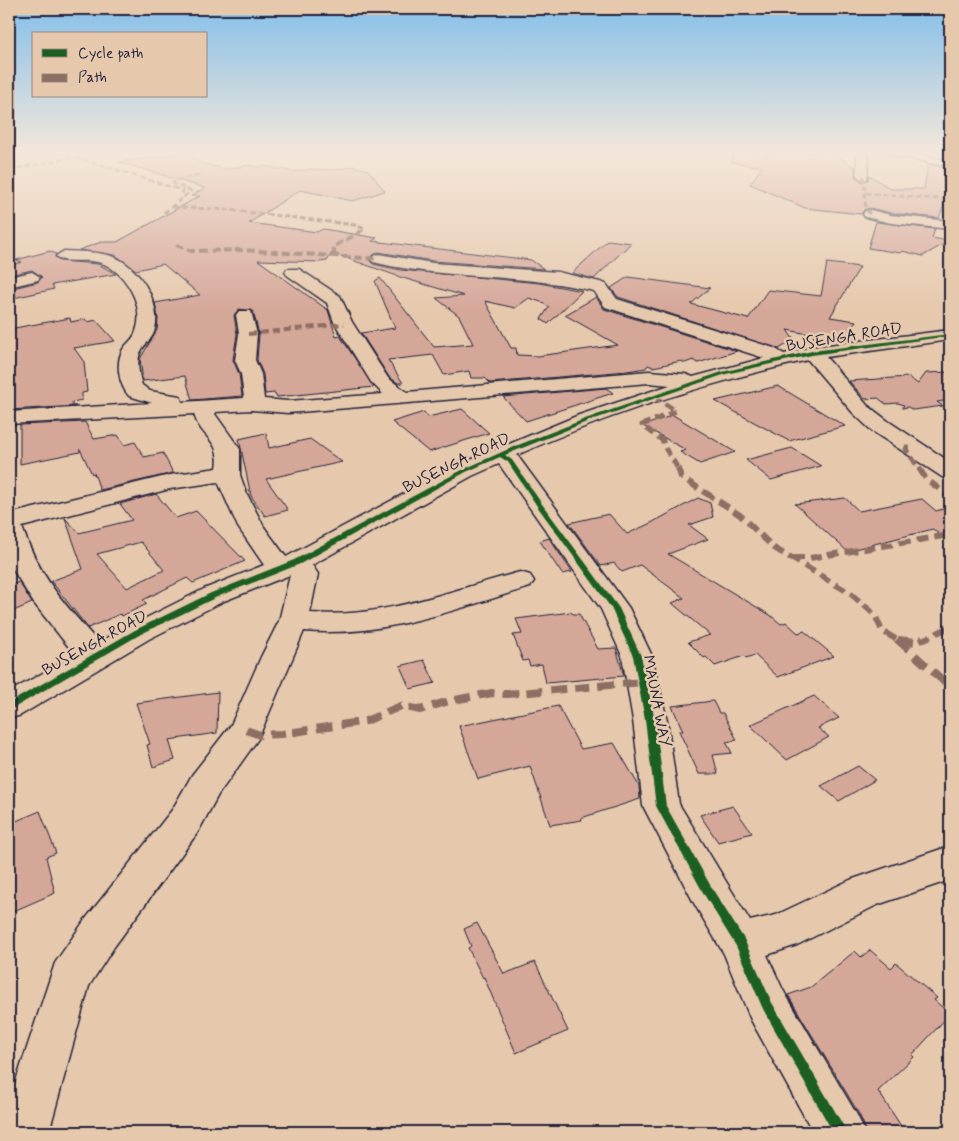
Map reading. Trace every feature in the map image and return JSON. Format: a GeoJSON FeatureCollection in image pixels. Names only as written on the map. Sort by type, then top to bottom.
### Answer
{"type":"FeatureCollection","features":[{"type":"Feature","properties":{"kind":"street"},"geometry":{"type":"LineString","coordinates":[[870,214],[891,219],[950,224]]}},
{"type":"Feature","properties":{"kind":"street"},"geometry":{"type":"LineString","coordinates":[[24,1132],[70,978],[99,934],[186,821],[205,785],[246,730],[276,657],[294,621],[304,574],[289,566],[259,540],[240,507],[228,474],[231,459],[229,450],[196,408],[173,400],[143,395],[135,391],[131,386],[130,355],[145,333],[148,306],[134,280],[125,269],[114,262],[98,257],[64,256]]}},
{"type":"Feature","properties":{"kind":"street"},"geometry":{"type":"LineString","coordinates":[[378,259],[433,268],[558,277],[596,285],[611,303],[767,352],[782,360]]}},
{"type":"Feature","properties":{"kind":"street"},"geometry":{"type":"LineString","coordinates":[[293,272],[334,300],[343,322],[381,382],[402,399]]}},
{"type":"Feature","properties":{"kind":"street"},"geometry":{"type":"LineString","coordinates":[[9,282],[32,277]]}},
{"type":"Feature","properties":{"kind":"street"},"geometry":{"type":"LineString","coordinates":[[245,315],[248,334],[245,360],[251,374],[254,399],[252,404]]}},
{"type":"Feature","properties":{"kind":"street","name":"BUSENGA ROAD"},"geometry":{"type":"LineString","coordinates":[[9,707],[138,632],[214,595],[289,566],[464,471],[587,420],[724,372],[812,353],[950,335]]}},
{"type":"Feature","properties":{"kind":"street"},"geometry":{"type":"LineString","coordinates":[[812,353],[860,408],[880,426],[950,472]]}},
{"type":"Feature","properties":{"kind":"street"},"geometry":{"type":"LineString","coordinates":[[9,418],[252,404],[288,407],[649,377],[680,378],[694,383]]}},
{"type":"Feature","properties":{"kind":"street","name":"MAUNA WAY"},"geometry":{"type":"LineString","coordinates":[[501,455],[510,461],[539,505],[615,608],[637,656],[650,720],[661,806],[709,893],[740,943],[767,1006],[840,1132]]}},
{"type":"Feature","properties":{"kind":"street"},"geometry":{"type":"LineString","coordinates":[[9,522],[170,482],[228,474]]}},
{"type":"Feature","properties":{"kind":"street"},"geometry":{"type":"LineString","coordinates":[[9,527],[12,542],[33,583],[94,657]]}},
{"type":"Feature","properties":{"kind":"street"},"geometry":{"type":"LineString","coordinates":[[294,621],[358,624],[382,620],[520,581]]}},
{"type":"Feature","properties":{"kind":"street"},"geometry":{"type":"LineString","coordinates":[[740,943],[782,932],[864,892],[950,863]]}},
{"type":"Feature","properties":{"kind":"building"},"geometry":{"type":"Polygon","coordinates":[[[183,205],[276,205],[249,223],[317,232],[323,229],[377,238],[372,241],[531,260],[544,269],[433,261],[378,252],[368,259],[373,264],[400,270],[539,283],[582,291],[548,324],[541,319],[549,307],[541,302],[529,298],[515,308],[485,301],[511,348],[516,348],[517,355],[538,356],[618,345],[565,315],[596,297],[604,309],[737,351],[698,363],[693,360],[685,363],[681,361],[653,367],[648,365],[646,368],[627,371],[490,383],[485,378],[471,378],[469,371],[444,375],[433,355],[388,360],[403,383],[398,383],[389,377],[361,333],[395,328],[375,281],[380,278],[434,347],[473,344],[459,316],[436,298],[464,296],[403,278],[332,253],[327,261],[320,262],[258,260],[328,310],[336,337],[340,336],[374,387],[277,397],[275,393],[265,394],[263,374],[257,360],[259,334],[253,311],[239,309],[234,315],[237,334],[233,360],[239,374],[242,396],[192,400],[185,376],[143,381],[140,359],[157,330],[158,319],[155,303],[200,295],[163,264],[136,270],[115,255],[79,250],[101,242],[117,242],[183,205]]]}},
{"type":"Feature","properties":{"kind":"building"},"geometry":{"type":"Polygon","coordinates":[[[799,205],[944,205],[939,218],[891,213],[870,208],[865,209],[861,214],[805,208],[799,205]]]}},
{"type":"Feature","properties":{"kind":"building"},"geometry":{"type":"Polygon","coordinates":[[[876,222],[935,229],[932,238],[949,241],[923,256],[902,251],[900,253],[868,248],[876,222]]]}},
{"type":"Feature","properties":{"kind":"building"},"geometry":{"type":"Polygon","coordinates":[[[608,240],[631,243],[594,279],[572,273],[608,240]]]}},
{"type":"Feature","properties":{"kind":"building"},"geometry":{"type":"Polygon","coordinates":[[[50,251],[56,254],[55,257],[59,261],[98,264],[116,274],[52,285],[54,289],[9,299],[9,289],[38,282],[42,277],[32,270],[9,275],[9,266],[22,262],[16,260],[50,251]]]}},
{"type":"Feature","properties":{"kind":"building"},"geometry":{"type":"Polygon","coordinates":[[[827,263],[860,267],[830,317],[856,321],[843,341],[817,336],[813,342],[814,335],[787,330],[794,340],[779,349],[618,297],[611,288],[628,277],[710,288],[691,304],[748,319],[768,290],[821,296],[827,263]]]}},
{"type":"Feature","properties":{"kind":"building"},"geometry":{"type":"Polygon","coordinates":[[[70,318],[71,322],[85,319],[88,322],[96,320],[115,341],[74,348],[84,362],[87,392],[82,393],[82,400],[72,402],[72,406],[76,406],[9,410],[9,329],[70,318]]]}},
{"type":"Feature","properties":{"kind":"building"},"geometry":{"type":"Polygon","coordinates":[[[950,372],[950,400],[937,402],[943,406],[913,410],[908,407],[902,408],[904,405],[898,403],[886,404],[878,398],[865,399],[849,381],[908,377],[918,384],[926,373],[950,372]]]}},
{"type":"Feature","properties":{"kind":"building"},"geometry":{"type":"Polygon","coordinates":[[[778,386],[845,426],[789,441],[715,401],[778,386]]]}},
{"type":"Feature","properties":{"kind":"building"},"geometry":{"type":"Polygon","coordinates":[[[606,388],[613,393],[526,421],[503,397],[606,388]]]}},
{"type":"Feature","properties":{"kind":"building"},"geometry":{"type":"Polygon","coordinates":[[[462,409],[489,433],[429,452],[392,422],[424,412],[428,417],[462,409]]]}},
{"type":"Feature","properties":{"kind":"building"},"geometry":{"type":"Polygon","coordinates":[[[673,415],[735,452],[700,464],[680,452],[686,450],[643,426],[673,415]]]}},
{"type":"Feature","properties":{"kind":"building"},"geometry":{"type":"Polygon","coordinates":[[[85,422],[94,439],[118,435],[124,445],[135,442],[144,457],[163,453],[173,473],[100,490],[94,473],[92,474],[80,449],[80,452],[20,464],[20,425],[85,422]]]}},
{"type":"Feature","properties":{"kind":"building"},"geometry":{"type":"Polygon","coordinates":[[[266,433],[269,448],[310,439],[342,462],[266,479],[288,510],[265,516],[251,496],[239,439],[266,433]]]}},
{"type":"Feature","properties":{"kind":"building"},"geometry":{"type":"Polygon","coordinates":[[[792,448],[821,466],[771,480],[746,460],[792,448]]]}},
{"type":"Feature","properties":{"kind":"building"},"geometry":{"type":"Polygon","coordinates":[[[156,494],[176,518],[196,511],[245,561],[193,583],[187,578],[143,600],[147,604],[122,616],[120,614],[88,628],[51,581],[83,569],[65,518],[79,533],[132,520],[120,504],[156,494]],[[141,542],[97,554],[127,588],[164,570],[141,542]]]}},
{"type":"Feature","properties":{"kind":"building"},"geometry":{"type":"Polygon","coordinates":[[[698,498],[710,503],[713,517],[689,525],[708,539],[668,554],[770,615],[781,624],[786,622],[798,633],[804,631],[834,656],[778,677],[755,655],[746,658],[744,656],[715,666],[688,642],[710,635],[672,603],[684,598],[640,565],[622,572],[614,563],[601,566],[569,523],[609,514],[627,534],[698,498]]]}},
{"type":"Feature","properties":{"kind":"building"},"geometry":{"type":"Polygon","coordinates":[[[845,498],[859,511],[922,499],[936,511],[950,507],[950,544],[933,529],[847,551],[795,504],[845,498]]]}},
{"type":"Feature","properties":{"kind":"building"},"geometry":{"type":"Polygon","coordinates":[[[549,538],[572,572],[562,574],[540,541],[549,538]]]}},
{"type":"Feature","properties":{"kind":"building"},"geometry":{"type":"Polygon","coordinates":[[[19,582],[32,603],[9,613],[9,586],[19,582]]]}},
{"type":"Feature","properties":{"kind":"building"},"geometry":{"type":"Polygon","coordinates":[[[571,612],[579,614],[598,649],[616,648],[624,676],[546,683],[542,664],[530,666],[528,660],[523,661],[513,635],[522,634],[516,619],[571,612]]]}},
{"type":"Feature","properties":{"kind":"building"},"geometry":{"type":"Polygon","coordinates":[[[424,660],[435,683],[410,689],[400,666],[424,660]]]}},
{"type":"Feature","properties":{"kind":"building"},"geometry":{"type":"Polygon","coordinates":[[[218,692],[217,733],[169,740],[175,760],[153,767],[147,745],[150,744],[136,703],[218,692]]]}},
{"type":"Feature","properties":{"kind":"building"},"geometry":{"type":"Polygon","coordinates":[[[814,696],[839,718],[818,728],[829,737],[787,760],[750,725],[814,696]]]}},
{"type":"Feature","properties":{"kind":"building"},"geometry":{"type":"Polygon","coordinates":[[[713,701],[719,713],[723,713],[737,740],[726,742],[732,753],[713,755],[718,774],[699,774],[679,731],[683,731],[672,706],[713,701]]]}},
{"type":"Feature","properties":{"kind":"building"},"geometry":{"type":"Polygon","coordinates":[[[558,706],[581,749],[614,743],[639,786],[640,799],[581,818],[582,820],[550,825],[530,766],[478,779],[459,726],[558,706]]]}},
{"type":"Feature","properties":{"kind":"building"},"geometry":{"type":"Polygon","coordinates":[[[858,766],[875,780],[839,801],[821,786],[858,766]]]}},
{"type":"Feature","properties":{"kind":"building"},"geometry":{"type":"Polygon","coordinates":[[[733,806],[752,833],[718,842],[700,815],[733,806]]]}},
{"type":"Feature","properties":{"kind":"building"},"geometry":{"type":"Polygon","coordinates":[[[40,811],[56,853],[46,857],[55,893],[9,913],[9,824],[40,811]]]}},
{"type":"Feature","properties":{"kind":"building"},"geometry":{"type":"Polygon","coordinates":[[[477,923],[504,974],[535,962],[568,1031],[516,1053],[484,977],[468,948],[471,946],[464,929],[477,923]]]}},
{"type":"Feature","properties":{"kind":"building"},"geometry":{"type":"Polygon","coordinates":[[[870,950],[891,968],[896,963],[937,998],[934,1000],[950,1014],[912,1055],[914,1057],[878,1091],[905,1132],[867,1132],[859,1114],[788,995],[811,987],[855,951],[861,957],[870,950]]]}},
{"type":"Feature","properties":{"kind":"marked path"},"geometry":{"type":"LineString","coordinates":[[164,213],[176,205]]}},
{"type":"Feature","properties":{"kind":"marked path"},"geometry":{"type":"LineString","coordinates":[[865,205],[870,214]]}},
{"type":"Feature","properties":{"kind":"marked path"},"geometry":{"type":"LineString","coordinates":[[173,207],[230,210],[355,225],[365,229],[333,247],[335,256]]}},
{"type":"Feature","properties":{"kind":"marked path"},"geometry":{"type":"LineString","coordinates":[[176,245],[191,251],[244,250],[378,259]]}},
{"type":"Feature","properties":{"kind":"marked path"},"geometry":{"type":"LineString","coordinates":[[248,334],[344,324]]}},
{"type":"Feature","properties":{"kind":"marked path"},"geometry":{"type":"LineString","coordinates":[[653,396],[676,411],[642,425],[663,441],[663,445],[675,460],[681,477],[740,515],[774,548],[850,593],[875,615],[882,631],[898,640],[950,687]]}},
{"type":"Feature","properties":{"kind":"marked path"},"geometry":{"type":"LineString","coordinates":[[908,445],[906,449],[926,479],[950,497]]}},
{"type":"Feature","properties":{"kind":"marked path"},"geometry":{"type":"LineString","coordinates":[[792,558],[810,558],[950,535]]}},
{"type":"Feature","properties":{"kind":"marked path"},"geometry":{"type":"LineString","coordinates":[[898,640],[916,642],[950,627]]}},
{"type":"Feature","properties":{"kind":"marked path"},"geometry":{"type":"LineString","coordinates":[[246,730],[260,735],[282,734],[366,721],[401,706],[420,710],[449,701],[492,693],[508,694],[643,682]]}},
{"type":"Feature","properties":{"kind":"cycle path"},"geometry":{"type":"LineString","coordinates":[[9,707],[138,632],[214,595],[297,562],[464,471],[515,448],[587,420],[724,373],[812,353],[950,335]]}},
{"type":"Feature","properties":{"kind":"cycle path"},"geometry":{"type":"LineString","coordinates":[[501,455],[510,461],[539,505],[615,608],[637,656],[650,720],[661,806],[709,893],[740,943],[767,1005],[840,1132]]}}]}
